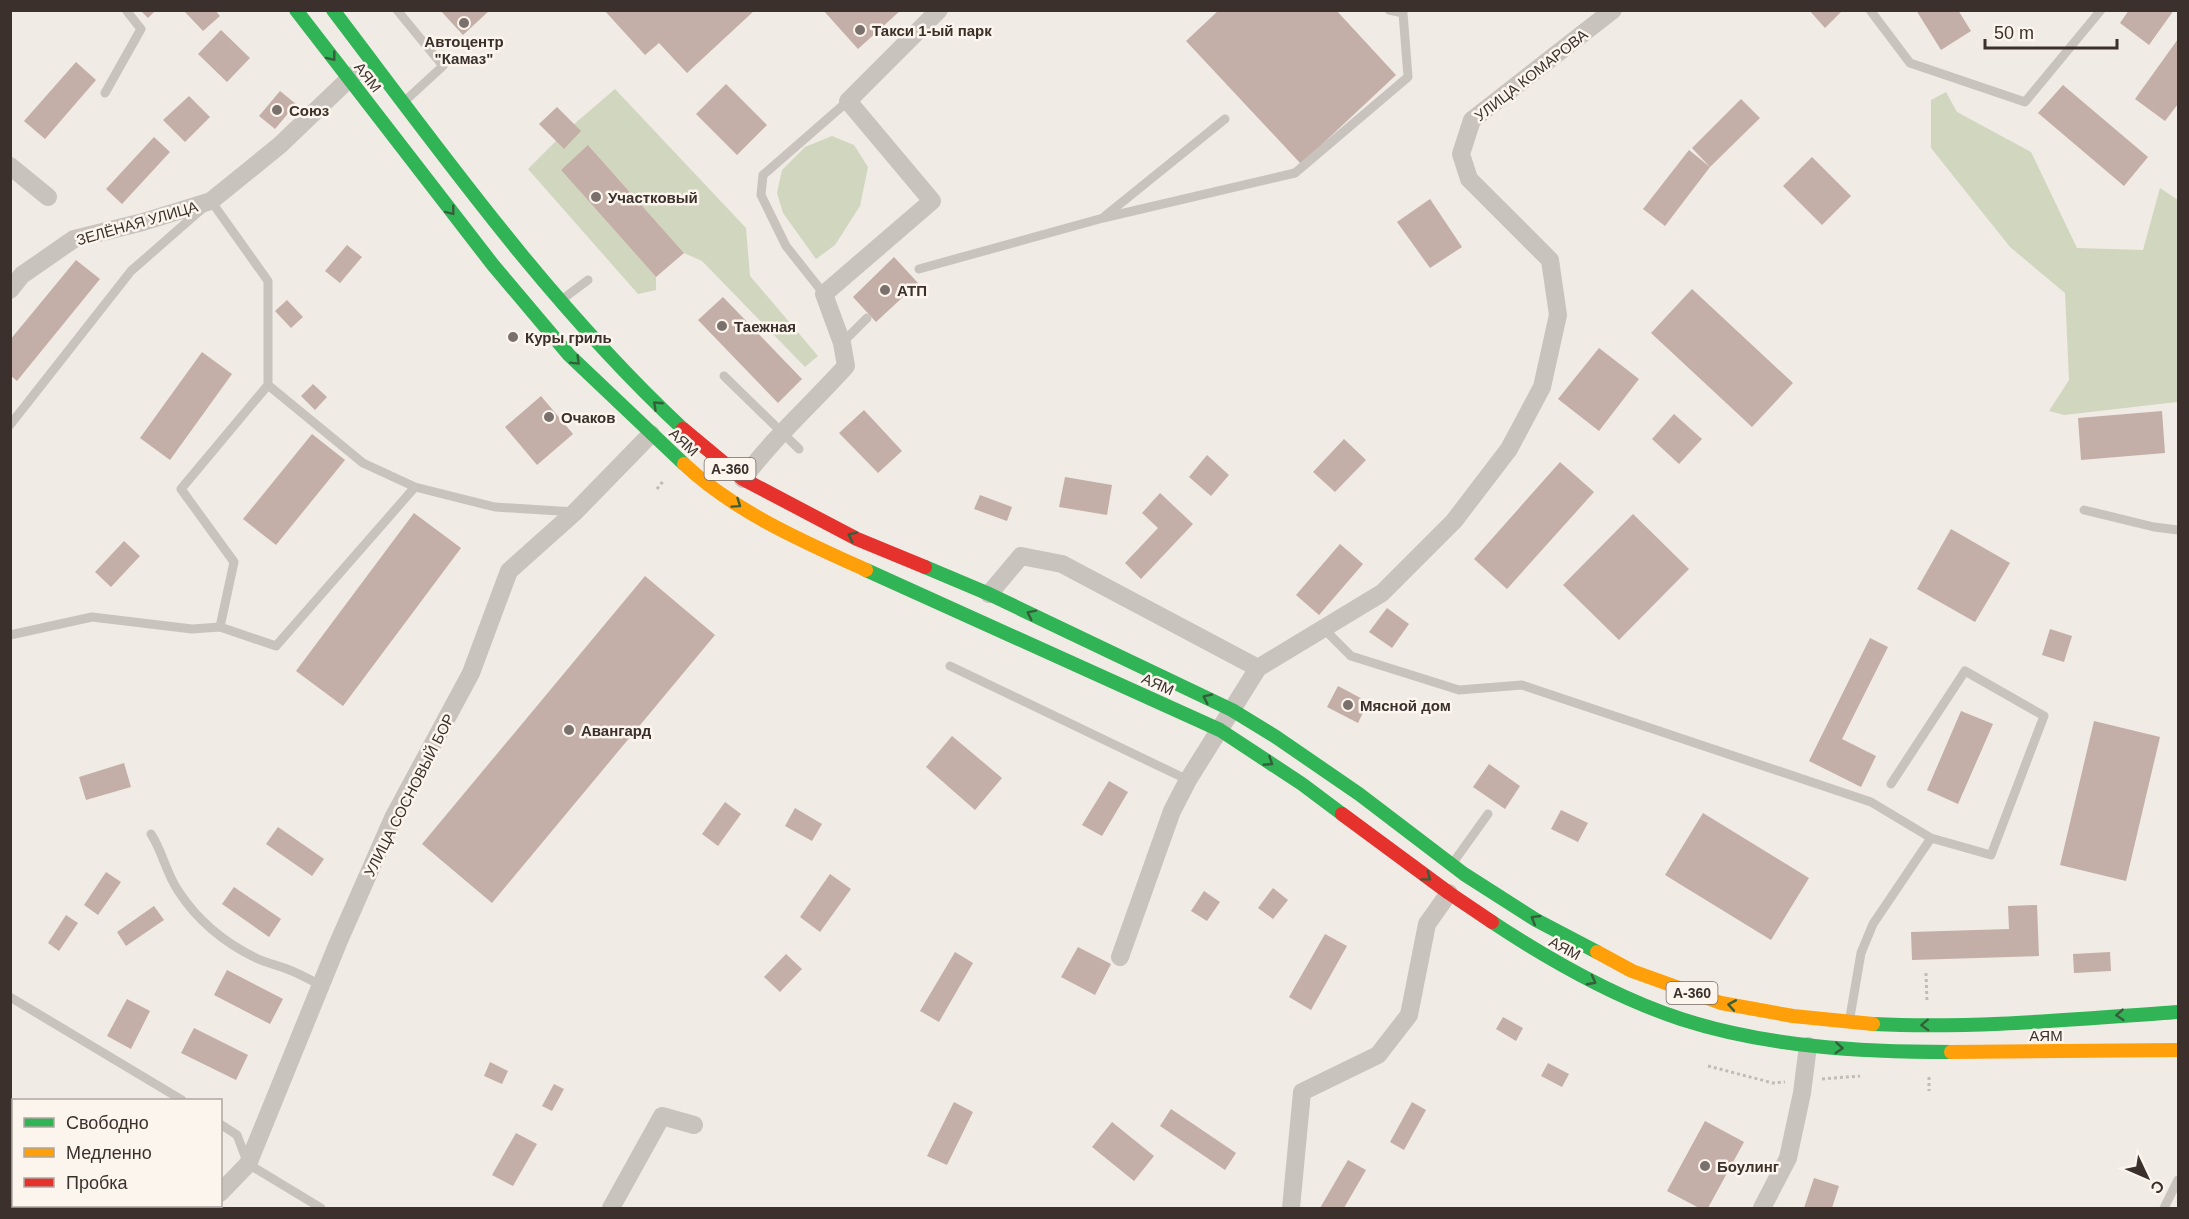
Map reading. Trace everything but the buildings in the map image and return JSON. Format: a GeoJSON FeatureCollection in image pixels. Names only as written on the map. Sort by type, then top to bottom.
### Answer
{"type":"FeatureCollection","features":[{"type":"Feature","properties":{"kind":"highway","name":"АЯМ"},"geometry":{"type":"LineString","coordinates":[[296,10],[493,265],[539,319],[570,355],[699,478],[753,514],[795,538],[1220,730],[1302,784],[1449,893],[1534,950],[1616,993],[1682,1019],[1768,1040],[1808,1046],[1908,1053],[2178,1050]]}},
{"type":"Feature","properties":{"kind":"highway","name":"АЯМ"},"geometry":{"type":"LineString","coordinates":[[333,10],[492,219],[560,302],[637,387],[694,439],[743,479],[857,539],[989,594],[1232,710],[1359,794],[1452,864],[1536,920],[1632,971],[1721,1004],[1793,1016],[1850,1023],[1912,1026],[2016,1023],[2178,1012]]}},
{"type":"Feature","properties":{"kind":"street"},"geometry":{"type":"LineString","coordinates":[[743,479],[761,454],[846,366],[842,342],[824,294],[932,201],[848,101],[939,10]]}},
{"type":"Feature","properties":{"kind":"street","name":"УЛИЦА КОМАРОВА"},"geometry":{"type":"LineString","coordinates":[[1258,668],[1382,593],[1454,520],[1509,449],[1542,387],[1558,315],[1550,260],[1469,179],[1461,154],[1472,120],[1613,10]]}},
{"type":"Feature","properties":{"kind":"street","name":"ЗЕЛЁНАЯ УЛИЦА"},"geometry":{"type":"LineString","coordinates":[[10,290],[22,275],[74,239],[143,222],[211,201],[280,145],[370,59]]}},
{"type":"Feature","properties":{"kind":"street"},"geometry":{"type":"LineString","coordinates":[[10,166],[48,197]]}},
{"type":"Feature","properties":{"kind":"street","name":"УЛИЦА СОСНОВЫЙ БОР"},"geometry":{"type":"LineString","coordinates":[[222,1191],[248,1164],[320,985],[393,818],[471,673],[509,571],[575,512],[651,434]]}},
{"type":"Feature","properties":{"kind":"street"},"geometry":{"type":"LineString","coordinates":[[989,594],[1021,556],[1062,564],[1258,668],[1188,780],[1172,811],[1120,957]]}},
{"type":"Feature","properties":{"kind":"street"},"geometry":{"type":"LineString","coordinates":[[1291,1209],[1302,1092],[1378,1055],[1409,1015],[1427,924],[1449,893]]}},
{"type":"Feature","properties":{"kind":"street"},"geometry":{"type":"LineString","coordinates":[[1762,1209],[1788,1158],[1802,1093],[1808,1046]]}},
{"type":"Feature","properties":{"kind":"street"},"geometry":{"type":"LineString","coordinates":[[611,1209],[662,1116],[693,1125]]}},
{"type":"Feature","properties":{"kind":"lane"},"geometry":{"type":"LineString","coordinates":[[105,93],[141,29],[126,10]]}},
{"type":"Feature","properties":{"kind":"lane"},"geometry":{"type":"LineString","coordinates":[[397,10],[443,66],[403,102]]}},
{"type":"Feature","properties":{"kind":"lane"},"geometry":{"type":"LineString","coordinates":[[919,269],[1103,218],[1295,173],[1408,77],[1403,13],[1389,10]]}},
{"type":"Feature","properties":{"kind":"lane"},"geometry":{"type":"LineString","coordinates":[[1870,10],[1910,63],[2025,102],[2101,10]]}},
{"type":"Feature","properties":{"kind":"lane"},"geometry":{"type":"LineString","coordinates":[[824,294],[786,246],[761,195],[763,175],[848,101]]}},
{"type":"Feature","properties":{"kind":"lane"},"geometry":{"type":"LineString","coordinates":[[1103,218],[1225,119]]}},
{"type":"Feature","properties":{"kind":"lane"},"geometry":{"type":"LineString","coordinates":[[10,425],[131,271],[211,201],[268,281],[268,385],[182,489],[234,562],[220,627]]}},
{"type":"Feature","properties":{"kind":"lane"},"geometry":{"type":"LineString","coordinates":[[560,302],[588,280]]}},
{"type":"Feature","properties":{"kind":"lane"},"geometry":{"type":"LineString","coordinates":[[842,342],[867,318]]}},
{"type":"Feature","properties":{"kind":"lane"},"geometry":{"type":"LineString","coordinates":[[724,376],[799,449]]}},
{"type":"Feature","properties":{"kind":"lane"},"geometry":{"type":"LineString","coordinates":[[268,385],[363,463],[415,487],[495,507],[575,512]]}},
{"type":"Feature","properties":{"kind":"lane"},"geometry":{"type":"LineString","coordinates":[[10,635],[92,618],[192,630],[220,627],[276,646],[415,487]]}},
{"type":"Feature","properties":{"kind":"lane"},"geometry":{"type":"LineString","coordinates":[[2084,510],[2154,527],[2178,530]]}},
{"type":"Feature","properties":{"kind":"lane"},"geometry":{"type":"LineString","coordinates":[[1324,629],[1351,656],[1459,690],[1522,685],[1871,802],[1930,838],[1991,855],[2044,716],[1965,671],[1891,784]]}},
{"type":"Feature","properties":{"kind":"lane"},"geometry":{"type":"LineString","coordinates":[[950,666],[1188,780]]}},
{"type":"Feature","properties":{"kind":"lane"},"geometry":{"type":"LineString","coordinates":[[1452,864],[1488,814]]}},
{"type":"Feature","properties":{"kind":"lane"},"geometry":{"type":"LineString","coordinates":[[151,834],[179,893],[196,915],[218,935],[257,959],[286,968],[320,985]]}},
{"type":"Feature","properties":{"kind":"lane"},"geometry":{"type":"LineString","coordinates":[[1850,1023],[1861,953],[1873,924],[1930,838]]}},
{"type":"Feature","properties":{"kind":"lane"},"geometry":{"type":"LineString","coordinates":[[10,997],[179,1099]]}},
{"type":"Feature","properties":{"kind":"lane"},"geometry":{"type":"LineString","coordinates":[[222,1125],[237,1135],[248,1164],[321,1209]]}},
{"type":"Feature","properties":{"kind":"lane"},"geometry":{"type":"LineString","coordinates":[[2164,1209],[2178,1180]]}},
{"type":"Feature","properties":{"kind":"green space"},"geometry":{"type":"Polygon","coordinates":[[[615,89],[746,228],[750,276],[818,356],[805,367],[702,261],[684,253],[589,146],[561,170],[656,277],[656,290],[638,294],[528,169],[566,131],[615,89]]]}},
{"type":"Feature","properties":{"kind":"green space"},"geometry":{"type":"Polygon","coordinates":[[[1946,92],[1957,112],[2031,152],[2077,248],[2143,250],[2160,188],[2178,200],[2178,404],[2177,402],[2064,415],[2049,411],[2069,380],[2065,293],[2010,247],[1931,148],[1931,100],[1946,92]]]}},
{"type":"Feature","properties":{"kind":"green space"},"geometry":{"type":"Polygon","coordinates":[[[832,136],[854,145],[868,167],[860,206],[835,245],[816,259],[783,213],[777,193],[782,170],[805,147],[832,136]]]}},
{"type":"Feature","properties":{"kind":"traffic: fast"},"geometry":{"type":"LineString","coordinates":[[296,10],[493,265],[569,355],[684,464]]}},
{"type":"Feature","properties":{"kind":"traffic: fast"},"geometry":{"type":"LineString","coordinates":[[333,10],[457,174],[543,280],[587,331],[683,429]]}},
{"type":"Feature","properties":{"kind":"traffic: fast"},"geometry":{"type":"LineString","coordinates":[[925,567],[989,594],[1232,710],[1359,794],[1464,874],[1536,920],[1597,952]]}},
{"type":"Feature","properties":{"kind":"traffic: fast"},"geometry":{"type":"LineString","coordinates":[[866,570],[1220,730],[1302,784],[1342,814]]}},
{"type":"Feature","properties":{"kind":"traffic: fast"},"geometry":{"type":"LineString","coordinates":[[1492,922],[1537,951],[1607,989],[1681,1019],[1781,1042],[1849,1049],[1951,1052]]}},
{"type":"Feature","properties":{"kind":"traffic: fast"},"geometry":{"type":"LineString","coordinates":[[1873,1024],[1987,1024],[2178,1012]]}},
{"type":"Feature","properties":{"kind":"traffic: slow"},"geometry":{"type":"LineString","coordinates":[[684,464],[725,497],[747,511],[866,570]]}},
{"type":"Feature","properties":{"kind":"traffic: slow"},"geometry":{"type":"LineString","coordinates":[[1597,952],[1632,971],[1721,1003],[1793,1016],[1873,1024]]}},
{"type":"Feature","properties":{"kind":"traffic: slow"},"geometry":{"type":"LineString","coordinates":[[1951,1052],[2178,1050]]}},
{"type":"Feature","properties":{"kind":"traffic: jam"},"geometry":{"type":"LineString","coordinates":[[683,429],[743,479],[857,539],[925,567]]}},
{"type":"Feature","properties":{"kind":"traffic: jam"},"geometry":{"type":"LineString","coordinates":[[1342,814],[1492,922]]}},
{"type":"Feature","properties":{"kind":"place","name":"Автоцентр \"Камаз\""},"geometry":{"type":"Point","coordinates":[464,23]}},
{"type":"Feature","properties":{"kind":"place","name":"Такси 1-ый парк"},"geometry":{"type":"Point","coordinates":[860,30]}},
{"type":"Feature","properties":{"kind":"place","name":"Союз"},"geometry":{"type":"Point","coordinates":[277,110]}},
{"type":"Feature","properties":{"kind":"place","name":"Участковый"},"geometry":{"type":"Point","coordinates":[596,197]}},
{"type":"Feature","properties":{"kind":"place","name":"АТП"},"geometry":{"type":"Point","coordinates":[885,290]}},
{"type":"Feature","properties":{"kind":"place","name":"Таежная"},"geometry":{"type":"Point","coordinates":[722,326]}},
{"type":"Feature","properties":{"kind":"place","name":"Куры гриль"},"geometry":{"type":"Point","coordinates":[513,337]}},
{"type":"Feature","properties":{"kind":"place","name":"Очаков"},"geometry":{"type":"Point","coordinates":[549,417]}},
{"type":"Feature","properties":{"kind":"place","name":"Мясной дом"},"geometry":{"type":"Point","coordinates":[1348,705]}},
{"type":"Feature","properties":{"kind":"place","name":"Авангард"},"geometry":{"type":"Point","coordinates":[569,730]}},
{"type":"Feature","properties":{"kind":"place","name":"Боулинг"},"geometry":{"type":"Point","coordinates":[1705,1166]}}]}
